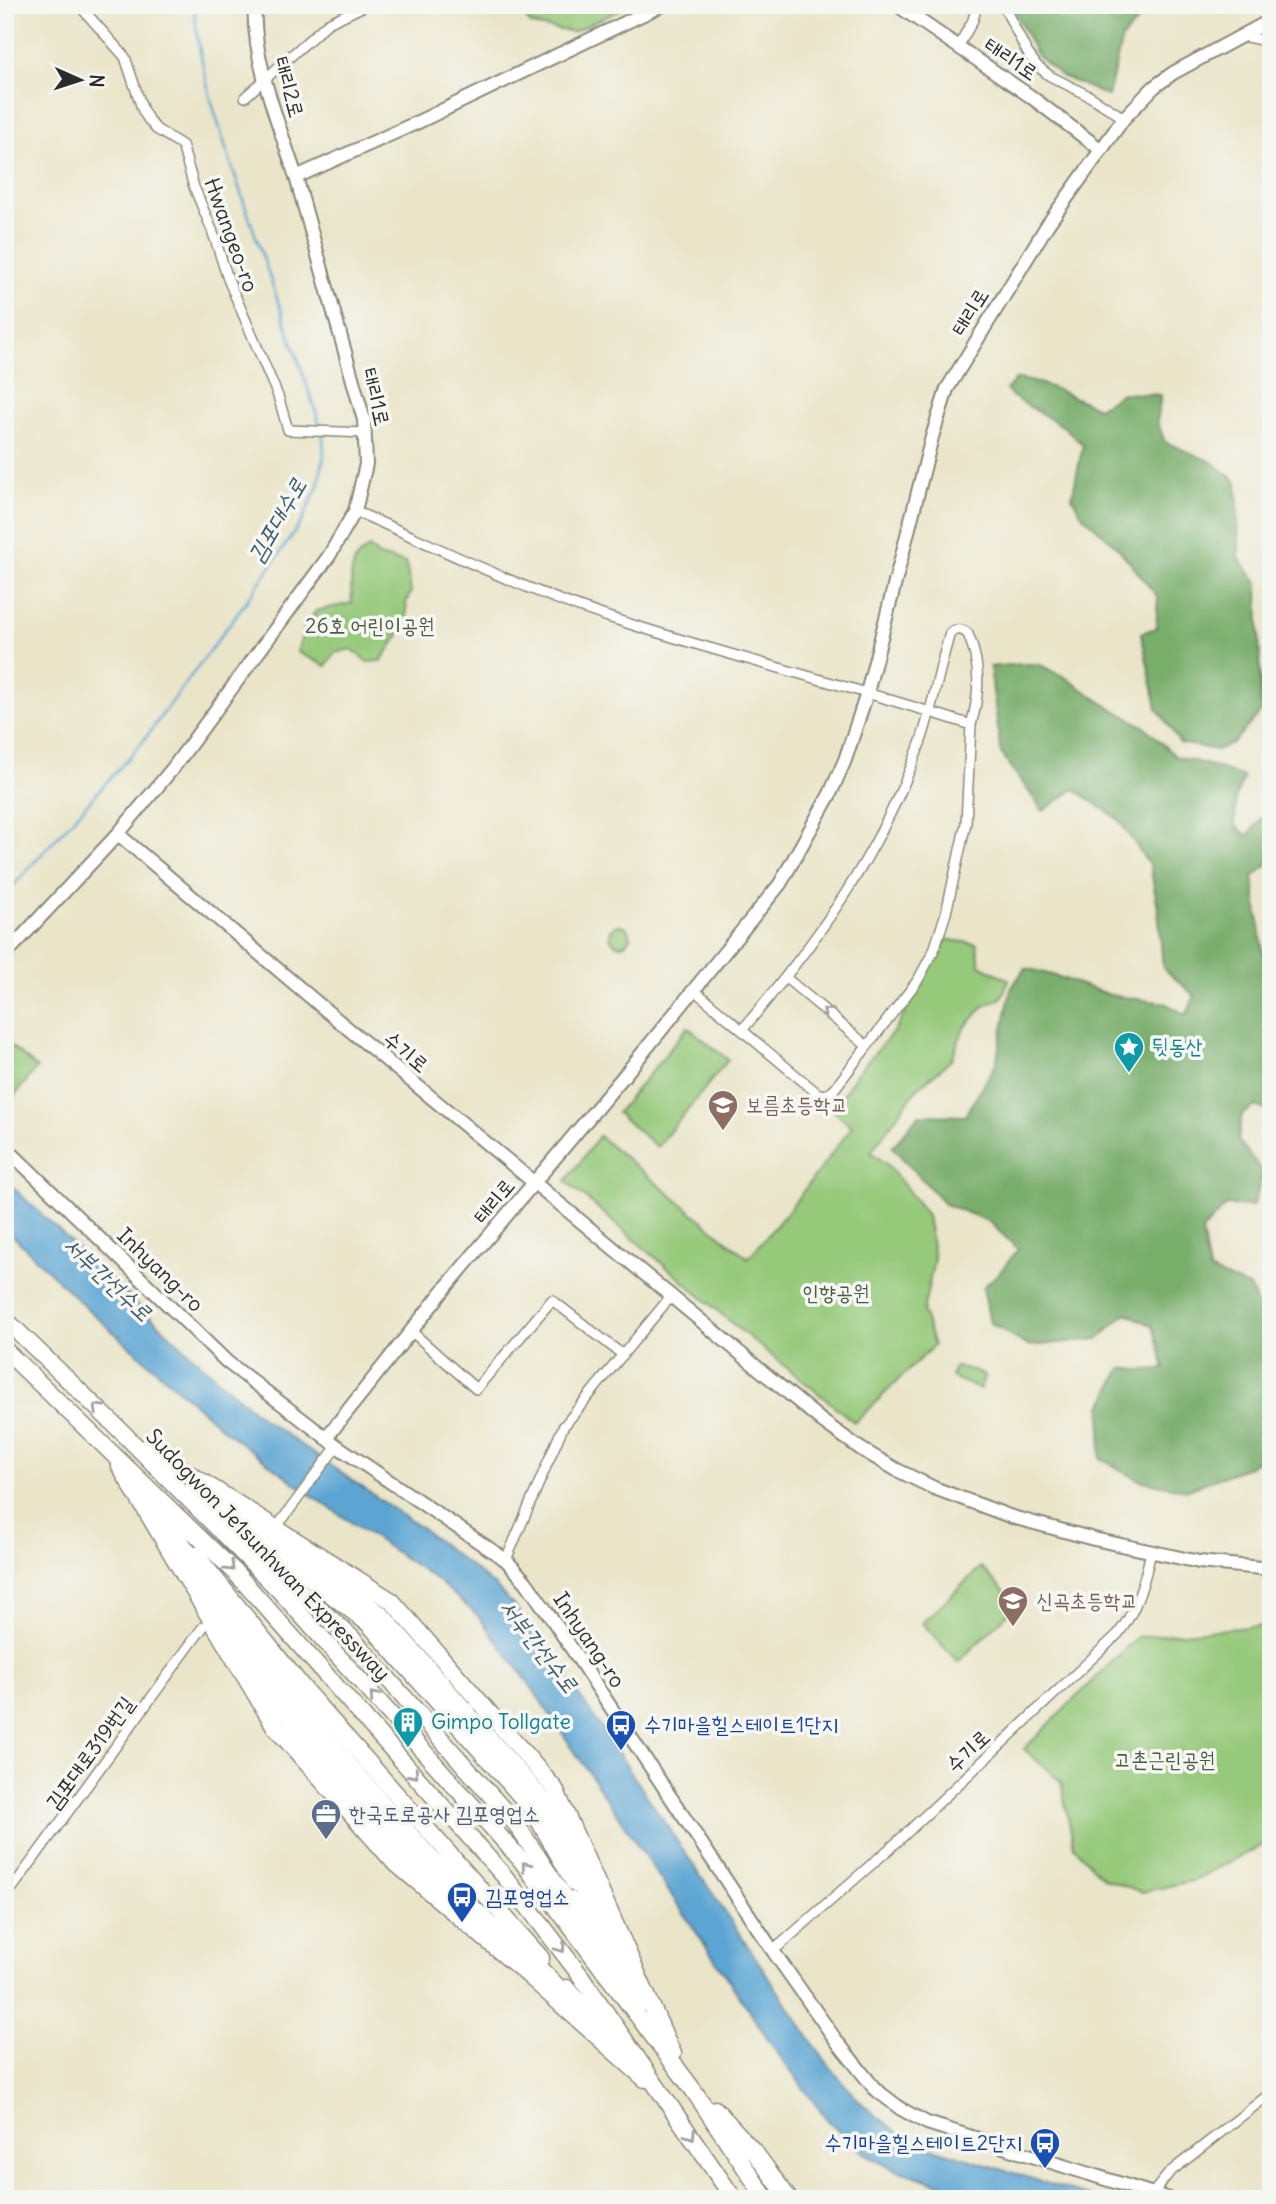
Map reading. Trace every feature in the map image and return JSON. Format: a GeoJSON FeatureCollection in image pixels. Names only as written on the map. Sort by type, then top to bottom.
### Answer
{"type":"FeatureCollection","features":[{"type":"Feature","properties":{"kind":"highway","name":"Sudogwon Je1sunhwan Expressway"},"geometry":{"type":"LineString","coordinates":[[5,1319],[278,1589],[521,1860],[684,2079],[766,2199]]}},
{"type":"Feature","properties":{"kind":"highway","name":"Sudogwon Je1sunhwan Expressway"},"geometry":{"type":"LineString","coordinates":[[5,1350],[108,1447],[268,1608],[482,1851],[546,1928],[734,2199]]}},
{"type":"Feature","properties":{"kind":"highway"},"geometry":{"type":"LineString","coordinates":[[121,1431],[391,1601],[473,1694],[555,1789],[684,2079]]}},
{"type":"Feature","properties":{"kind":"highway"},"geometry":{"type":"LineString","coordinates":[[121,1431],[375,1618],[538,1804],[684,2079]]}},
{"type":"Feature","properties":{"kind":"highway"},"geometry":{"type":"LineString","coordinates":[[121,1431],[352,1638],[516,1824],[684,2079],[756,2154],[789,2199]]}},
{"type":"Feature","properties":{"kind":"highway"},"geometry":{"type":"LineString","coordinates":[[108,1447],[275,1727],[393,1861],[528,1975],[664,2096]]}},
{"type":"Feature","properties":{"kind":"highway"},"geometry":{"type":"LineString","coordinates":[[108,1447],[291,1710],[409,1846],[664,2096]]}},
{"type":"Feature","properties":{"kind":"highway"},"geometry":{"type":"LineString","coordinates":[[108,1447],[307,1693],[664,2096]]}},
{"type":"Feature","properties":{"kind":"street","name":"Hwangeo-ro"},"geometry":{"type":"LineString","coordinates":[[79,5],[125,57],[148,119],[156,129],[182,145],[194,187],[224,268],[278,396],[288,430],[359,433]]}},
{"type":"Feature","properties":{"kind":"street","name":"태리2로"},"geometry":{"type":"LineString","coordinates":[[255,5],[254,16],[264,80],[296,177]]}},
{"type":"Feature","properties":{"kind":"street"},"geometry":{"type":"LineString","coordinates":[[245,97],[328,23],[366,5]]}},
{"type":"Feature","properties":{"kind":"street"},"geometry":{"type":"LineString","coordinates":[[296,177],[416,123],[662,5]]}},
{"type":"Feature","properties":{"kind":"street","name":"태리1로"},"geometry":{"type":"LineString","coordinates":[[897,5],[1030,96],[1100,149]]}},
{"type":"Feature","properties":{"kind":"street"},"geometry":{"type":"LineString","coordinates":[[958,47],[973,20],[977,5]]}},
{"type":"Feature","properties":{"kind":"street"},"geometry":{"type":"LineString","coordinates":[[1003,5],[1037,66],[1124,118]]}},
{"type":"Feature","properties":{"kind":"street","name":"태리로"},"geometry":{"type":"LineString","coordinates":[[330,1447],[411,1331],[758,914],[799,852],[845,760],[867,693],[932,437],[947,389],[1028,256],[1100,149],[1124,118],[1154,87],[1173,73],[1271,20]]}},
{"type":"Feature","properties":{"kind":"street"},"geometry":{"type":"LineString","coordinates":[[1241,36],[1271,42]]}},
{"type":"Feature","properties":{"kind":"street","name":"태리1로"},"geometry":{"type":"LineString","coordinates":[[5,955],[118,834],[173,768],[328,556],[355,511],[366,464],[359,433],[360,404],[296,177]]}},
{"type":"Feature","properties":{"kind":"street"},"geometry":{"type":"LineString","coordinates":[[355,511],[538,591],[603,616],[971,725]]}},
{"type":"Feature","properties":{"kind":"street"},"geometry":{"type":"LineString","coordinates":[[694,990],[821,1095],[832,1092],[918,980],[939,937],[967,823],[971,725],[978,694],[978,663],[964,631],[957,630],[950,634],[930,712],[896,802],[874,846],[842,900],[786,978],[743,1029]]}},
{"type":"Feature","properties":{"kind":"street","name":"수기로"},"geometry":{"type":"LineString","coordinates":[[118,834],[822,1421],[861,1448],[934,1488],[1047,1528],[1199,1562],[1271,1569]]}},
{"type":"Feature","properties":{"kind":"street"},"geometry":{"type":"LineString","coordinates":[[786,978],[867,1046]]}},
{"type":"Feature","properties":{"kind":"street","name":"Inhyang-ro"},"geometry":{"type":"LineString","coordinates":[[5,1147],[227,1362],[330,1447],[506,1560],[526,1582],[552,1619],[811,2007],[864,2077],[888,2100],[927,2123],[1169,2199]]}},
{"type":"Feature","properties":{"kind":"street"},"geometry":{"type":"LineString","coordinates":[[506,1560],[563,1427],[672,1295]]}},
{"type":"Feature","properties":{"kind":"street"},"geometry":{"type":"LineString","coordinates":[[411,1331],[476,1389],[552,1300],[623,1354]]}},
{"type":"Feature","properties":{"kind":"street"},"geometry":{"type":"LineString","coordinates":[[282,1520],[330,1447]]}},
{"type":"Feature","properties":{"kind":"street","name":"수기로"},"geometry":{"type":"LineString","coordinates":[[773,1951],[897,1842],[1118,1634],[1129,1620],[1136,1604],[1151,1552]]}},
{"type":"Feature","properties":{"kind":"street","name":"김포대로319번길"},"geometry":{"type":"LineString","coordinates":[[5,1898],[203,1627]]}},
{"type":"Feature","properties":{"kind":"street"},"geometry":{"type":"LineString","coordinates":[[1153,2194],[1170,2172],[1271,2094]]}},
{"type":"Feature","properties":{"kind":"green space"},"geometry":{"type":"Polygon","coordinates":[[[517,5],[631,5],[573,32],[531,25],[517,5]]]}},
{"type":"Feature","properties":{"kind":"green space"},"geometry":{"type":"Polygon","coordinates":[[[1011,5],[1152,5],[1122,38],[1108,96],[1063,77],[1037,56],[1011,5]]]}},
{"type":"Feature","properties":{"kind":"green space"},"geometry":{"type":"Polygon","coordinates":[[[1016,379],[1048,386],[1098,408],[1122,393],[1161,395],[1157,421],[1165,442],[1212,462],[1237,482],[1239,558],[1258,584],[1261,712],[1233,743],[1217,750],[1180,743],[1157,708],[1141,633],[1156,628],[1158,597],[1118,548],[1081,514],[1072,497],[1083,445],[1064,427],[1013,397],[1006,390],[1016,379]]]}},
{"type":"Feature","properties":{"kind":"green space","name":"26호 어린이공원"},"geometry":{"type":"Polygon","coordinates":[[[370,548],[379,556],[406,563],[411,592],[406,602],[407,623],[381,661],[368,662],[352,649],[335,653],[326,666],[297,652],[305,627],[316,611],[352,603],[351,579],[354,564],[357,557],[370,548]]]}},
{"type":"Feature","properties":{"kind":"green space"},"geometry":{"type":"Polygon","coordinates":[[[1038,664],[1065,677],[1101,702],[1145,727],[1175,756],[1244,777],[1236,796],[1235,825],[1248,836],[1271,804],[1271,861],[1253,877],[1263,953],[1271,972],[1271,1112],[1256,1106],[1242,1114],[1238,1140],[1264,1173],[1253,1206],[1226,1205],[1202,1231],[1209,1270],[1251,1288],[1262,1319],[1272,1375],[1269,1440],[1267,1454],[1248,1467],[1186,1490],[1139,1480],[1100,1458],[1102,1406],[1121,1368],[1165,1369],[1153,1326],[1126,1313],[1098,1339],[1028,1346],[990,1323],[983,1287],[1000,1272],[1018,1249],[988,1221],[945,1204],[892,1147],[919,1115],[965,1116],[996,1064],[1011,989],[1025,968],[1110,995],[1165,1003],[1186,1015],[1195,996],[1163,968],[1158,908],[1150,866],[1118,819],[1074,789],[1043,811],[1001,753],[990,667],[1038,664]]]}},
{"type":"Feature","properties":{"kind":"green space"},"geometry":{"type":"Polygon","coordinates":[[[620,925],[627,928],[630,935],[627,942],[620,945],[613,942],[610,935],[613,928],[620,925]]]}},
{"type":"Feature","properties":{"kind":"green space","name":"인향공원"},"geometry":{"type":"Polygon","coordinates":[[[944,939],[977,944],[980,965],[1009,980],[1001,998],[984,1006],[964,1028],[951,1060],[917,1089],[871,1152],[889,1166],[927,1215],[934,1259],[923,1312],[934,1345],[855,1423],[739,1329],[566,1181],[599,1136],[748,1258],[785,1215],[852,1127],[834,1111],[835,1107],[857,1073],[896,1029],[944,939]]]}},
{"type":"Feature","properties":{"kind":"green space"},"geometry":{"type":"Polygon","coordinates":[[[688,1027],[728,1060],[657,1147],[617,1113],[688,1027]]]}},
{"type":"Feature","properties":{"kind":"green space"},"geometry":{"type":"Polygon","coordinates":[[[5,1041],[37,1068],[5,1107],[5,1041]]]}},
{"type":"Feature","properties":{"kind":"green space"},"geometry":{"type":"Polygon","coordinates":[[[955,1367],[985,1376],[980,1389],[951,1377],[955,1367]]]}},
{"type":"Feature","properties":{"kind":"green space"},"geometry":{"type":"Polygon","coordinates":[[[981,1567],[1017,1605],[958,1662],[922,1623],[981,1567]]]}},
{"type":"Feature","properties":{"kind":"green space","name":"고촌근린공원"},"geometry":{"type":"Polygon","coordinates":[[[1271,1625],[1271,1841],[1192,1881],[1142,1892],[1104,1879],[1074,1847],[1061,1782],[1024,1749],[1137,1637],[1271,1625]]]}},
{"type":"Feature","properties":{"kind":"water","name":"서부간선수로"},"geometry":{"type":"Polygon","coordinates":[[[5,1180],[262,1418],[421,1528],[494,1585],[525,1618],[819,2052],[864,2105],[889,2126],[920,2144],[1097,2199],[986,2199],[891,2168],[849,2142],[826,2118],[783,2061],[528,1682],[478,1616],[437,1580],[315,1498],[224,1430],[83,1305],[5,1228],[5,1180]]]}},
{"type":"Feature","properties":{"kind":"waterway","name":"김포대수로"},"geometry":{"type":"LineString","coordinates":[[5,895],[140,745],[302,521],[318,486],[324,456],[323,438],[220,130],[206,80],[194,5]]}},
{"type":"Feature","properties":{"kind":"tunnel"},"geometry":{"type":"LineString","coordinates":[[225,1597],[252,1560]]}},
{"type":"Feature","properties":{"kind":"place","name":"뒷동산"},"geometry":{"type":"Point","coordinates":[1129,1074]}},
{"type":"Feature","properties":{"kind":"place","name":"보름초등학교"},"geometry":{"type":"Point","coordinates":[723,1132]}},
{"type":"Feature","properties":{"kind":"place","name":"신곡초등학교"},"geometry":{"type":"Point","coordinates":[1013,1628]}},
{"type":"Feature","properties":{"kind":"place","name":"Gimpo Tollgate"},"geometry":{"type":"Point","coordinates":[408,1749]}},
{"type":"Feature","properties":{"kind":"place","name":"수기마을힐스테이트1단지"},"geometry":{"type":"Point","coordinates":[621,1752]}},
{"type":"Feature","properties":{"kind":"place","name":"한국도로공사 김포영업소"},"geometry":{"type":"Point","coordinates":[326,1841]}},
{"type":"Feature","properties":{"kind":"place","name":"김포영업소"},"geometry":{"type":"Point","coordinates":[462,1924]}},
{"type":"Feature","properties":{"kind":"place","name":"수기마을힐스테이트2단지"},"geometry":{"type":"Point","coordinates":[1045,2170]}}]}
